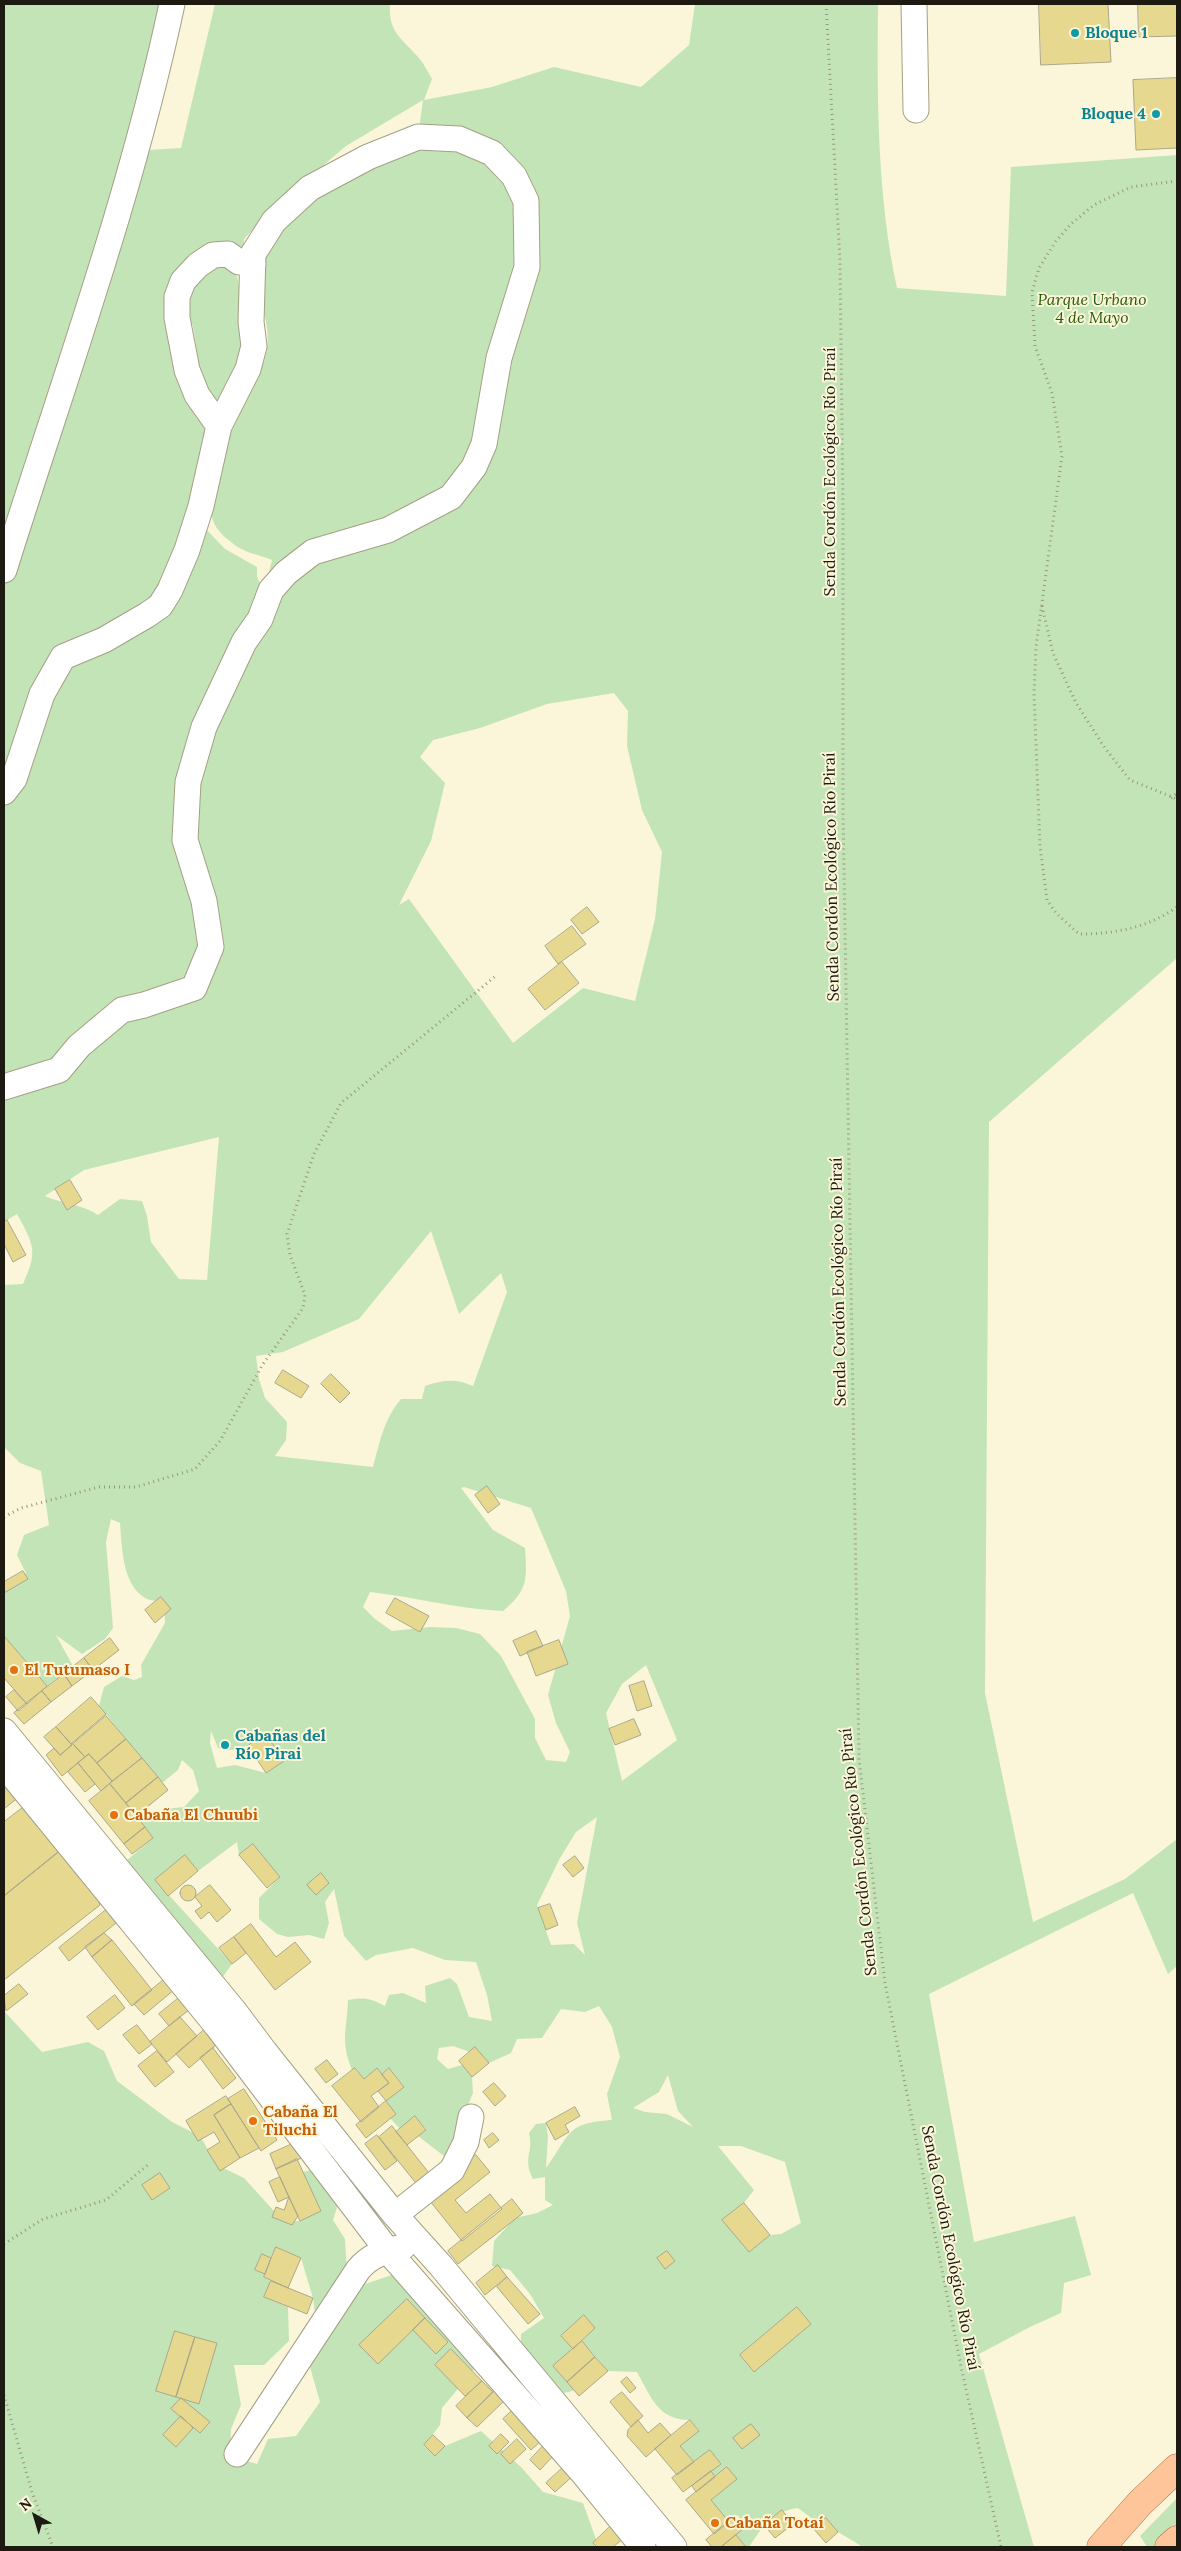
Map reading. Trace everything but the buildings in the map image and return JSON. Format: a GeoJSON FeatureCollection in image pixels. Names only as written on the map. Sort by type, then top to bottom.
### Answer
{"type":"FeatureCollection","features":[{"type":"Feature","properties":{"kind":"main road"},"geometry":{"type":"LineString","coordinates":[[1101,2547],[1140,2503],[1177,2468]]}},
{"type":"Feature","properties":{"kind":"main road"},"geometry":{"type":"LineString","coordinates":[[1169,2547],[1177,2540]]}},
{"type":"Feature","properties":{"kind":"lane"},"geometry":{"type":"LineString","coordinates":[[4,570],[118,221],[161,56],[172,4]]}},
{"type":"Feature","properties":{"kind":"lane"},"geometry":{"type":"LineString","coordinates":[[914,4],[916,110]]}},
{"type":"Feature","properties":{"kind":"lane"},"geometry":{"type":"LineString","coordinates":[[4,792],[14,779],[42,694],[63,657],[104,640],[147,615],[160,606],[170,590],[187,550],[201,506],[219,426],[248,369],[254,346],[251,322],[253,254],[274,221],[310,188],[368,158],[418,137],[459,139],[492,153],[514,176],[526,201],[527,267],[499,358],[484,444],[474,467],[451,497],[388,530],[313,552],[286,573],[271,590],[260,619],[244,642],[204,727],[188,782],[185,840],[204,901],[211,946],[194,988],[144,1005],[122,1010],[78,1046],[59,1070],[4,1087]]}},
{"type":"Feature","properties":{"kind":"lane"},"geometry":{"type":"LineString","coordinates":[[219,426],[197,395],[187,370],[178,326],[177,297],[183,280],[198,265],[213,254],[228,254],[239,262],[253,264]]}},
{"type":"Feature","properties":{"kind":"lane"},"geometry":{"type":"LineString","coordinates":[[4,1731],[35,1786],[205,1993],[451,2278],[502,2340],[591,2465],[643,2547]]}},
{"type":"Feature","properties":{"kind":"lane"},"geometry":{"type":"LineString","coordinates":[[4,1765],[35,1786]]}},
{"type":"Feature","properties":{"kind":"lane"},"geometry":{"type":"LineString","coordinates":[[205,1993],[356,2209],[387,2250],[487,2365],[674,2547]]}},
{"type":"Feature","properties":{"kind":"lane"},"geometry":{"type":"LineString","coordinates":[[395,2215],[452,2170],[466,2142],[470,2117]]}},
{"type":"Feature","properties":{"kind":"lane"},"geometry":{"type":"LineString","coordinates":[[356,2209],[377,2192]]}},
{"type":"Feature","properties":{"kind":"lane"},"geometry":{"type":"LineString","coordinates":[[237,2454],[366,2259],[387,2250],[421,2244]]}},
{"type":"Feature","properties":{"kind":"lane"},"geometry":{"type":"LineString","coordinates":[[429,2298],[451,2278]]}},
{"type":"Feature","properties":{"kind":"lane"},"geometry":{"type":"LineString","coordinates":[[487,2365],[502,2340]]}},
{"type":"Feature","properties":{"kind":"path","name":"Senda Cordón Ecológico Río Piraí"},"geometry":{"type":"LineString","coordinates":[[826,4],[840,261],[843,510],[843,811],[859,1759],[885,1983],[962,2371],[1000,2547]]}},
{"type":"Feature","properties":{"kind":"path"},"geometry":{"type":"LineString","coordinates":[[1177,181],[1131,187],[1094,205],[1071,224],[1056,241],[1039,268],[1032,292],[1035,346],[1052,393],[1062,456],[1036,647],[1034,694],[1040,846],[1047,900],[1056,913],[1079,934],[1105,934],[1130,930],[1166,915],[1177,907]]}},
{"type":"Feature","properties":{"kind":"path"},"geometry":{"type":"LineString","coordinates":[[1042,603],[1053,653],[1076,703],[1105,748],[1130,780],[1177,800]]}},
{"type":"Feature","properties":{"kind":"path"},"geometry":{"type":"LineString","coordinates":[[1171,798],[1177,793]]}},
{"type":"Feature","properties":{"kind":"path"},"geometry":{"type":"LineString","coordinates":[[4,1516],[21,1508],[99,1487],[136,1487],[165,1480],[195,1469],[220,1441],[263,1364],[303,1308],[305,1295],[290,1255],[287,1234],[314,1154],[341,1103],[497,975]]}},
{"type":"Feature","properties":{"kind":"path"},"geometry":{"type":"LineString","coordinates":[[4,2244],[42,2219],[106,2200],[150,2164]]}},
{"type":"Feature","properties":{"kind":"path"},"geometry":{"type":"LineString","coordinates":[[4,2395],[32,2492],[53,2547]]}},
{"type":"Feature","properties":{"kind":"green space","name":"Parque Urbano 4 de Mayo"},"geometry":{"type":"Polygon","coordinates":[[[4,4],[163,4],[155,44],[161,56],[121,208],[61,394],[40,480],[148,150],[181,148],[215,4],[390,4],[391,22],[394,29],[421,60],[432,79],[424,100],[492,87],[554,67],[641,87],[689,45],[695,4],[878,4],[878,111],[882,182],[885,218],[897,288],[1006,296],[1011,167],[1177,155],[1177,958],[989,1122],[985,1693],[1033,1922],[1125,1879],[1177,1839],[1177,1966],[1168,1974],[1133,1893],[929,1994],[974,2242],[1075,2216],[1091,2275],[1064,2283],[1061,2313],[979,2354],[1034,2547],[863,2547],[838,2532],[826,2518],[819,2524],[798,2508],[774,2516],[764,2526],[749,2547],[746,2547],[736,2535],[743,2528],[738,2515],[729,2522],[711,2500],[736,2479],[727,2467],[715,2477],[711,2471],[721,2464],[710,2450],[694,2462],[680,2446],[699,2430],[690,2420],[670,2416],[663,2411],[651,2398],[637,2372],[608,2371],[582,2341],[595,2328],[584,2315],[561,2336],[573,2349],[553,2366],[575,2390],[557,2393],[541,2387],[529,2375],[525,2367],[522,2358],[521,2334],[544,2318],[530,2294],[510,2270],[492,2266],[494,2241],[515,2218],[537,2213],[553,2205],[545,2200],[545,2177],[533,2179],[528,2165],[529,2133],[536,2124],[546,2123],[548,2137],[546,2168],[571,2132],[585,2124],[612,2120],[607,2094],[620,2057],[612,2027],[599,2006],[585,2012],[561,2009],[542,2038],[517,2039],[511,2053],[489,2063],[475,2048],[470,2052],[453,2046],[439,2048],[437,2059],[448,2069],[462,2065],[472,2077],[473,2093],[461,2122],[456,2149],[451,2155],[444,2156],[418,2136],[426,2129],[415,2116],[400,2129],[390,2118],[396,2114],[386,2101],[404,2086],[389,2068],[382,2075],[377,2068],[364,2079],[356,2068],[352,2070],[345,2043],[348,2000],[367,1999],[385,2006],[389,1995],[403,1993],[426,2003],[425,1986],[450,1978],[457,1984],[469,2017],[492,2021],[487,1995],[476,1962],[445,1960],[413,1948],[376,1955],[366,1961],[344,1936],[334,1889],[325,1902],[329,1923],[324,1939],[309,1935],[288,1937],[277,1934],[259,1919],[259,1898],[280,1877],[253,1844],[239,1855],[237,1842],[198,1871],[185,1856],[155,1880],[232,1964],[219,1982],[196,1980],[174,1962],[164,1950],[120,1885],[125,1862],[153,1838],[136,1816],[143,1817],[165,1809],[184,1807],[199,1791],[193,1770],[182,1760],[178,1770],[162,1783],[99,1706],[104,1687],[122,1676],[134,1680],[142,1677],[141,1665],[165,1623],[164,1602],[145,1598],[137,1592],[132,1584],[125,1564],[120,1523],[111,1519],[106,1542],[113,1628],[105,1639],[82,1654],[56,1635],[73,1666],[47,1686],[4,1636],[4,1588],[7,1589],[26,1573],[17,1555],[24,1535],[49,1525],[41,1471],[20,1463],[4,1447],[4,1285],[23,1284],[31,1264],[32,1248],[17,1214],[4,1222],[4,806],[27,772],[33,750],[35,728],[65,669],[82,656],[115,644],[144,629],[166,610],[175,599],[189,572],[200,530],[204,527],[225,549],[257,567],[257,577],[264,592],[272,560],[236,546],[215,525],[211,513],[214,475],[221,445],[254,384],[266,354],[268,343],[266,320],[259,287],[259,264],[267,247],[304,208],[330,189],[383,158],[407,148],[426,143],[456,146],[474,151],[459,139],[418,137],[423,100],[346,146],[272,209],[244,239],[245,256],[221,248],[210,249],[188,265],[168,287],[167,326],[169,343],[180,375],[208,439],[201,459],[188,522],[179,553],[168,581],[162,592],[152,603],[140,612],[125,619],[79,636],[65,644],[48,660],[33,695],[14,759],[4,780],[4,4]],[[614,693],[547,704],[480,728],[433,740],[420,757],[445,783],[431,841],[399,905],[409,899],[513,1043],[583,988],[635,1001],[655,919],[662,852],[642,810],[627,746],[628,711],[614,693]],[[200,912],[203,944],[197,960],[211,946],[208,923],[200,912]],[[219,1137],[84,1170],[45,1196],[92,1211],[98,1215],[120,1199],[142,1201],[147,1216],[151,1242],[179,1279],[207,1280],[219,1137]],[[431,1231],[359,1319],[283,1352],[256,1356],[259,1379],[265,1398],[287,1422],[286,1440],[275,1456],[373,1467],[380,1439],[390,1414],[401,1399],[422,1399],[425,1386],[438,1382],[455,1381],[473,1386],[507,1292],[501,1273],[459,1314],[431,1231]],[[464,1487],[461,1488],[493,1530],[525,1548],[526,1576],[524,1584],[517,1597],[503,1611],[470,1608],[370,1592],[363,1607],[375,1619],[392,1631],[430,1627],[456,1628],[480,1634],[501,1656],[535,1719],[535,1738],[546,1760],[566,1762],[570,1752],[556,1723],[548,1695],[570,1616],[566,1591],[531,1508],[464,1487]],[[646,1665],[622,1684],[606,1713],[622,1781],[677,1740],[646,1665]],[[211,1731],[210,1743],[217,1768],[235,1765],[266,1773],[284,1761],[265,1734],[248,1745],[238,1749],[226,1750],[218,1748],[211,1731]],[[597,1817],[576,1832],[560,1858],[537,1905],[551,1945],[574,1944],[585,1955],[577,1923],[597,1817]],[[668,2075],[659,2092],[633,2108],[645,2112],[667,2114],[693,2127],[678,2111],[668,2075]],[[718,2146],[754,2190],[744,2203],[723,2220],[749,2252],[770,2235],[781,2234],[801,2223],[785,2162],[741,2146],[718,2146]],[[797,2307],[740,2355],[753,2371],[811,2324],[797,2307]]]}},
{"type":"Feature","properties":{"kind":"green space"},"geometry":{"type":"Polygon","coordinates":[[[219,260],[235,267],[245,312],[243,360],[218,405],[204,396],[193,326],[185,313],[192,278],[219,260]]]}},
{"type":"Feature","properties":{"kind":"green space"},"geometry":{"type":"Polygon","coordinates":[[[4,2011],[42,2052],[88,2042],[104,2051],[117,2081],[172,2122],[200,2136],[217,2165],[244,2178],[283,2221],[300,2221],[321,2211],[303,2172],[319,2168],[340,2198],[333,2220],[345,2239],[348,2290],[403,2271],[485,2356],[442,2408],[440,2425],[424,2446],[435,2456],[445,2446],[481,2431],[522,2468],[543,2492],[583,2503],[597,2542],[593,2547],[4,2547],[4,2011]],[[277,2247],[271,2258],[262,2254],[255,2270],[265,2274],[264,2277],[271,2281],[264,2297],[288,2307],[289,2341],[264,2365],[234,2365],[241,2405],[231,2429],[230,2456],[257,2464],[268,2439],[296,2436],[320,2402],[310,2367],[316,2321],[313,2298],[301,2258],[277,2247]]]}},
{"type":"Feature","properties":{"kind":"green space"},"geometry":{"type":"Polygon","coordinates":[[[1177,2498],[1177,2534],[1163,2547],[1147,2547],[1140,2536],[1177,2498]]]}},
{"type":"Feature","properties":{"kind":"place","name":"Bloque 1"},"geometry":{"type":"Point","coordinates":[1075,33]}},
{"type":"Feature","properties":{"kind":"place","name":"Bloque 4"},"geometry":{"type":"Point","coordinates":[1156,114]}},
{"type":"Feature","properties":{"kind":"place","name":"El Tutumaso I"},"geometry":{"type":"Point","coordinates":[14,1670]}},
{"type":"Feature","properties":{"kind":"place","name":"Cabañas del Río Pirai"},"geometry":{"type":"Point","coordinates":[225,1745]}},
{"type":"Feature","properties":{"kind":"place","name":"Cabaña El Chuubi"},"geometry":{"type":"Point","coordinates":[114,1815]}},
{"type":"Feature","properties":{"kind":"place","name":"Cabaña El Tiluchi"},"geometry":{"type":"Point","coordinates":[253,2121]}},
{"type":"Feature","properties":{"kind":"place","name":"Cabaña Totaí"},"geometry":{"type":"Point","coordinates":[715,2523]}}]}
